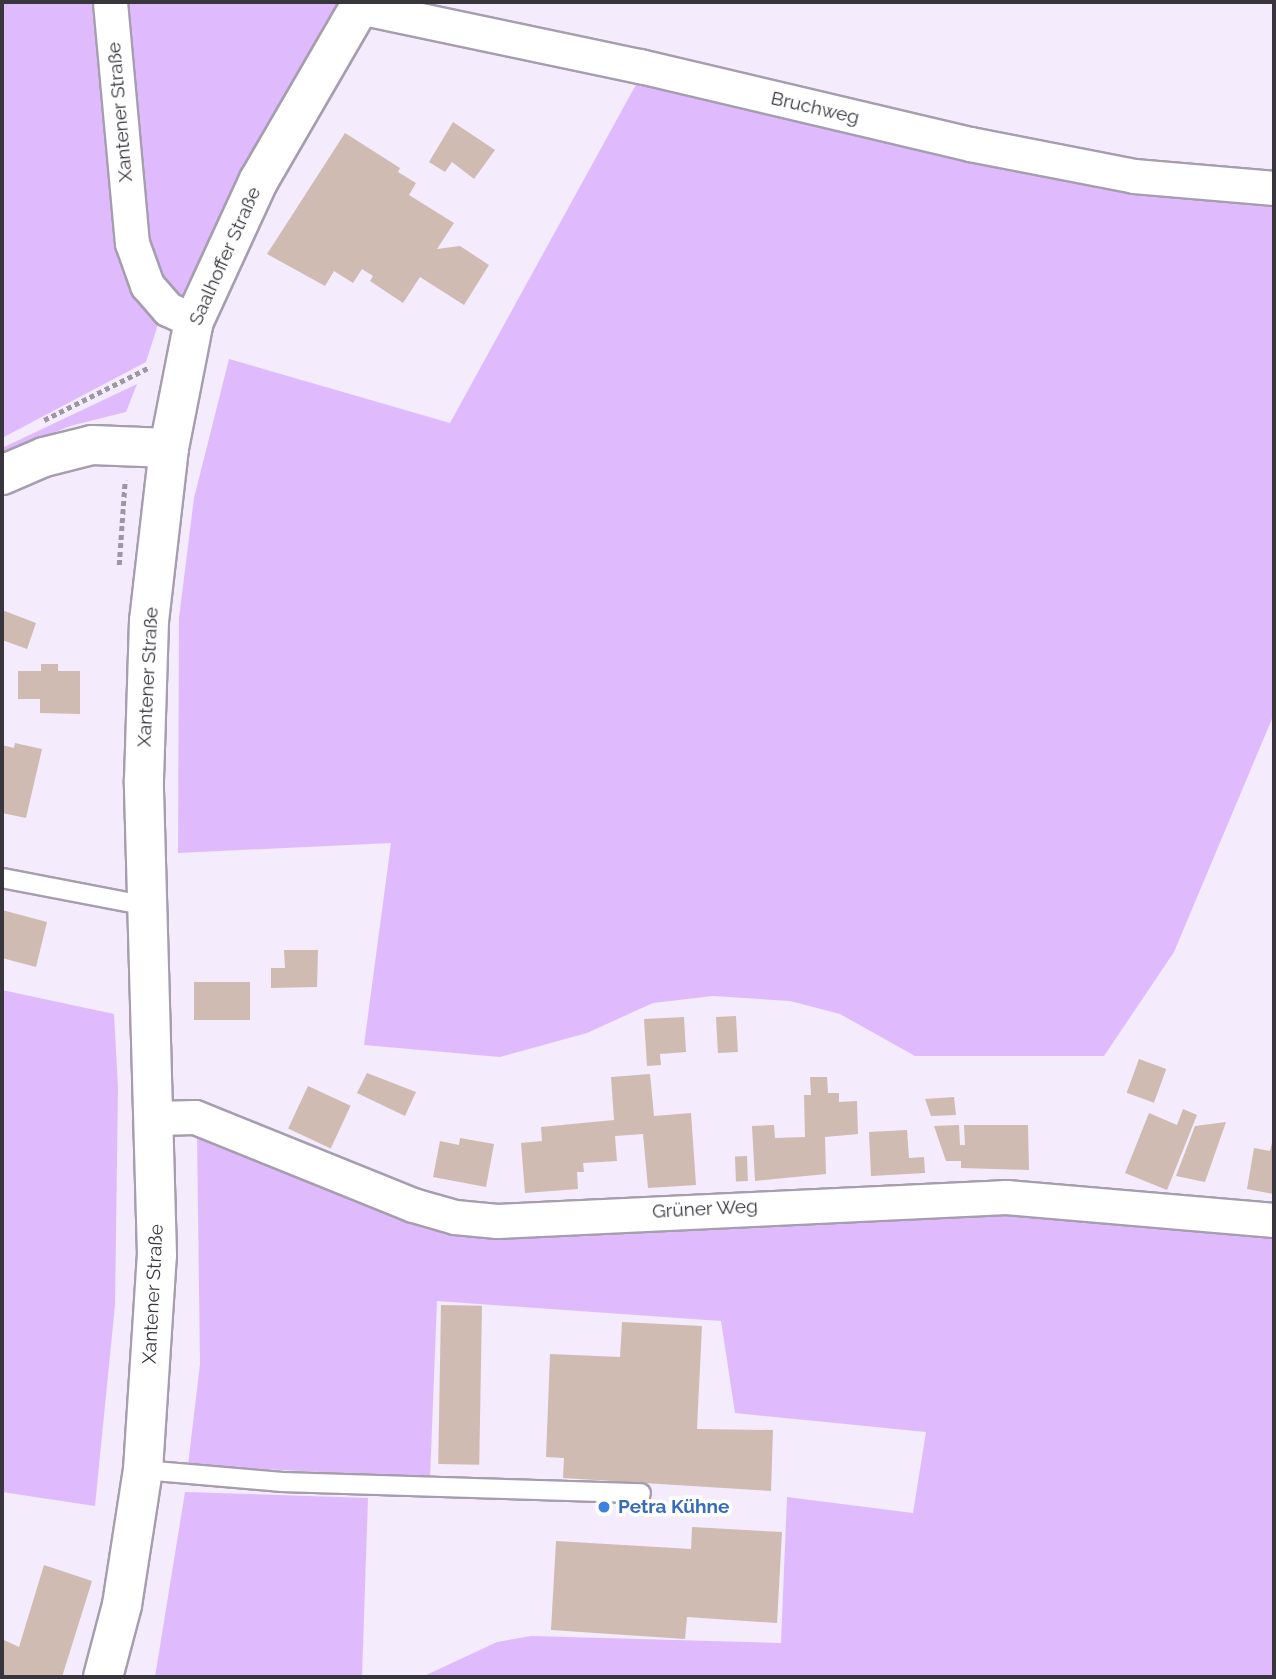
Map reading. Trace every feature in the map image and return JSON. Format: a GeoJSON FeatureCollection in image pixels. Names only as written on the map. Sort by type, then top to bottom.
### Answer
{"type":"FeatureCollection","features":[{"type":"Feature","properties":{"kind":"main road","name":"Saalhoffer Straße"},"geometry":{"type":"LineString","coordinates":[[169,448],[194,321],[259,180],[361,4]]}},
{"type":"Feature","properties":{"kind":"main road"},"geometry":{"type":"LineString","coordinates":[[2,475],[44,457],[92,445],[169,448]]}},
{"type":"Feature","properties":{"kind":"main road","name":"Xantener Straße"},"geometry":{"type":"LineString","coordinates":[[103,1677],[122,1605],[143,1470],[157,1255],[144,779],[149,621],[169,448]]}},
{"type":"Feature","properties":{"kind":"street","name":"Xantener Straße"},"geometry":{"type":"LineString","coordinates":[[110,2],[132,243],[146,285],[168,309],[194,321]]}},
{"type":"Feature","properties":{"kind":"street","name":"Bruchweg"},"geometry":{"type":"LineString","coordinates":[[361,4],[970,144],[1134,176],[1274,188]]}},
{"type":"Feature","properties":{"kind":"street","name":"Grüner Weg"},"geometry":{"type":"LineString","coordinates":[[155,1118],[195,1117],[413,1205],[455,1217],[497,1221],[1006,1196],[1274,1220]]}},
{"type":"Feature","properties":{"kind":"lane"},"geometry":{"type":"LineString","coordinates":[[2,878],[148,906]]}},
{"type":"Feature","properties":{"kind":"lane"},"geometry":{"type":"LineString","coordinates":[[143,1470],[282,1482],[641,1493]]}},
{"type":"Feature","properties":{"kind":"path"},"geometry":{"type":"LineString","coordinates":[[39,422],[150,367]]}},
{"type":"Feature","properties":{"kind":"shaded area"},"geometry":{"type":"Polygon","coordinates":[[[2,2],[100,2],[160,318],[146,362],[2,438],[2,2]]]}},
{"type":"Feature","properties":{"kind":"shaded area"},"geometry":{"type":"Polygon","coordinates":[[[122,2],[342,2],[231,197],[184,299],[160,289],[150,275],[122,2]]]}},
{"type":"Feature","properties":{"kind":"shaded area"},"geometry":{"type":"Polygon","coordinates":[[[638,81],[1274,196],[1274,714],[1174,952],[1104,1056],[915,1056],[840,1014],[790,1001],[713,996],[653,1003],[587,1033],[500,1057],[364,1045],[391,843],[178,853],[179,618],[194,498],[229,359],[450,423],[638,81]]]}},
{"type":"Feature","properties":{"kind":"shaded area"},"geometry":{"type":"Polygon","coordinates":[[[137,384],[126,412],[70,426],[2,454],[2,448],[137,384]]]}},
{"type":"Feature","properties":{"kind":"shaded area"},"geometry":{"type":"Polygon","coordinates":[[[2,990],[114,1014],[118,1087],[115,1305],[95,1506],[2,1492],[2,990]]]}},
{"type":"Feature","properties":{"kind":"shaded area"},"geometry":{"type":"Polygon","coordinates":[[[197,1136],[492,1234],[1042,1211],[1217,1226],[1274,1236],[1274,1677],[422,1677],[497,1642],[531,1636],[781,1643],[787,1497],[913,1513],[926,1432],[735,1413],[721,1321],[437,1301],[430,1478],[188,1465],[200,1364],[197,1136]]]}},
{"type":"Feature","properties":{"kind":"shaded area"},"geometry":{"type":"Polygon","coordinates":[[[185,1492],[368,1498],[362,1677],[155,1677],[185,1492]]]}},
{"type":"Feature","properties":{"kind":"building"},"geometry":{"type":"Polygon","coordinates":[[[453,122],[495,150],[474,179],[452,162],[445,172],[429,162],[453,122]]]}},
{"type":"Feature","properties":{"kind":"building"},"geometry":{"type":"Polygon","coordinates":[[[345,133],[400,168],[398,172],[416,183],[409,195],[454,223],[437,249],[460,246],[489,265],[464,305],[420,277],[403,303],[370,281],[373,276],[362,269],[353,283],[334,271],[325,286],[267,254],[345,133]]]}},
{"type":"Feature","properties":{"kind":"building"},"geometry":{"type":"Polygon","coordinates":[[[2,610],[36,623],[27,649],[2,640],[2,610]]]}},
{"type":"Feature","properties":{"kind":"building"},"geometry":{"type":"Polygon","coordinates":[[[41,664],[58,664],[58,671],[80,671],[80,714],[40,713],[40,699],[18,699],[18,671],[41,671],[41,664]]]}},
{"type":"Feature","properties":{"kind":"building"},"geometry":{"type":"Polygon","coordinates":[[[15,743],[42,749],[26,818],[2,813],[2,745],[14,748],[15,743]]]}},
{"type":"Feature","properties":{"kind":"building"},"geometry":{"type":"Polygon","coordinates":[[[2,910],[47,922],[36,967],[2,958],[2,910]]]}},
{"type":"Feature","properties":{"kind":"building"},"geometry":{"type":"Polygon","coordinates":[[[284,950],[318,950],[317,987],[271,988],[271,968],[285,968],[284,950]]]}},
{"type":"Feature","properties":{"kind":"building"},"geometry":{"type":"Polygon","coordinates":[[[194,982],[250,982],[250,1020],[194,1020],[194,982]]]}},
{"type":"Feature","properties":{"kind":"building"},"geometry":{"type":"Polygon","coordinates":[[[736,1016],[738,1052],[718,1053],[716,1017],[736,1016]]]}},
{"type":"Feature","properties":{"kind":"building"},"geometry":{"type":"Polygon","coordinates":[[[684,1017],[686,1052],[660,1054],[661,1065],[647,1066],[644,1019],[684,1017]]]}},
{"type":"Feature","properties":{"kind":"building"},"geometry":{"type":"Polygon","coordinates":[[[1139,1059],[1166,1069],[1154,1103],[1127,1093],[1139,1059]]]}},
{"type":"Feature","properties":{"kind":"building"},"geometry":{"type":"Polygon","coordinates":[[[367,1073],[416,1092],[405,1116],[357,1093],[367,1073]]]}},
{"type":"Feature","properties":{"kind":"building"},"geometry":{"type":"Polygon","coordinates":[[[650,1074],[654,1116],[691,1113],[696,1185],[648,1188],[643,1134],[615,1136],[617,1161],[583,1163],[584,1172],[577,1172],[578,1189],[525,1193],[521,1143],[542,1141],[541,1127],[614,1120],[611,1077],[650,1074]]]}},
{"type":"Feature","properties":{"kind":"building"},"geometry":{"type":"Polygon","coordinates":[[[810,1077],[827,1077],[828,1093],[839,1093],[839,1102],[857,1101],[858,1134],[825,1137],[826,1174],[755,1181],[752,1126],[774,1125],[775,1138],[805,1137],[804,1095],[811,1095],[810,1077]]]}},
{"type":"Feature","properties":{"kind":"building"},"geometry":{"type":"Polygon","coordinates":[[[308,1086],[351,1106],[331,1148],[288,1129],[308,1086]]]}},
{"type":"Feature","properties":{"kind":"building"},"geometry":{"type":"Polygon","coordinates":[[[954,1097],[956,1115],[931,1116],[925,1099],[954,1097]]]}},
{"type":"Feature","properties":{"kind":"building"},"geometry":{"type":"Polygon","coordinates":[[[1183,1109],[1197,1115],[1167,1190],[1125,1173],[1149,1113],[1177,1125],[1183,1109]]]}},
{"type":"Feature","properties":{"kind":"building"},"geometry":{"type":"Polygon","coordinates":[[[1226,1122],[1205,1182],[1176,1176],[1195,1126],[1226,1122]]]}},
{"type":"Feature","properties":{"kind":"building"},"geometry":{"type":"Polygon","coordinates":[[[959,1125],[960,1145],[965,1145],[964,1125],[1028,1125],[1029,1170],[961,1168],[961,1161],[946,1161],[934,1126],[959,1125]]]}},
{"type":"Feature","properties":{"kind":"building"},"geometry":{"type":"Polygon","coordinates":[[[907,1130],[909,1158],[924,1157],[925,1173],[871,1176],[869,1132],[907,1130]]]}},
{"type":"Feature","properties":{"kind":"building"},"geometry":{"type":"Polygon","coordinates":[[[1274,1134],[1274,1194],[1247,1189],[1254,1148],[1270,1151],[1274,1134]]]}},
{"type":"Feature","properties":{"kind":"building"},"geometry":{"type":"Polygon","coordinates":[[[460,1138],[494,1144],[486,1187],[433,1177],[440,1141],[459,1145],[460,1138]]]}},
{"type":"Feature","properties":{"kind":"building"},"geometry":{"type":"Polygon","coordinates":[[[735,1156],[747,1156],[748,1181],[736,1181],[735,1156]]]}},
{"type":"Feature","properties":{"kind":"building"},"geometry":{"type":"Polygon","coordinates":[[[441,1305],[482,1306],[479,1465],[438,1464],[441,1305]]]}},
{"type":"Feature","properties":{"kind":"building"},"geometry":{"type":"Polygon","coordinates":[[[622,1322],[702,1326],[697,1429],[773,1430],[771,1491],[563,1478],[564,1458],[546,1457],[550,1354],[620,1357],[622,1322]]]}},
{"type":"Feature","properties":{"kind":"building"},"geometry":{"type":"Polygon","coordinates":[[[692,1527],[782,1532],[777,1623],[687,1617],[685,1639],[551,1630],[556,1541],[691,1549],[692,1527]]]}},
{"type":"Feature","properties":{"kind":"building"},"geometry":{"type":"Polygon","coordinates":[[[44,1565],[92,1581],[62,1677],[2,1677],[2,1639],[19,1647],[44,1565]]]}},
{"type":"Feature","properties":{"kind":"place","name":"Petra Kühne"},"geometry":{"type":"Point","coordinates":[604,1507]}}]}
